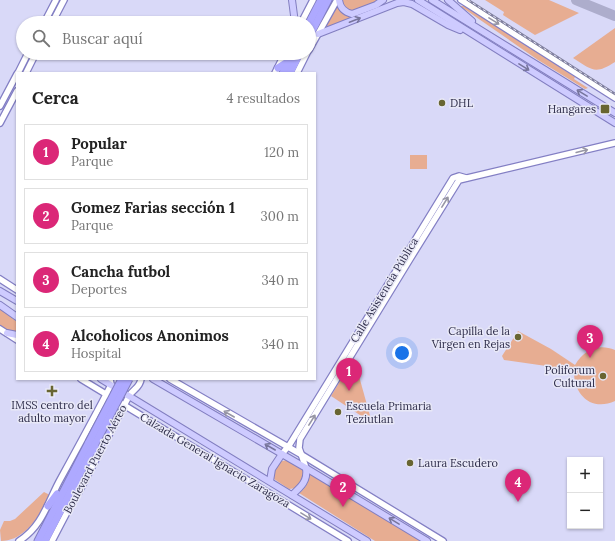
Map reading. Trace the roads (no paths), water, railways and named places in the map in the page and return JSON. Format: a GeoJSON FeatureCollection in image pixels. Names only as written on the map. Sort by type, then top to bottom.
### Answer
{"type":"FeatureCollection","features":[{"type":"Feature","properties":{"kind":"highway"},"geometry":{"type":"LineString","coordinates":[[313,16],[321,0]]}},
{"type":"Feature","properties":{"kind":"highway"},"geometry":{"type":"LineString","coordinates":[[316,23],[328,0]]}},
{"type":"Feature","properties":{"kind":"highway"},"geometry":{"type":"LineString","coordinates":[[279,71],[290,60]]}},
{"type":"Feature","properties":{"kind":"highway"},"geometry":{"type":"LineString","coordinates":[[290,72],[296,60]]}},
{"type":"Feature","properties":{"kind":"highway"},"geometry":{"type":"LineString","coordinates":[[45,541],[122,380]]}},
{"type":"Feature","properties":{"kind":"highway"},"geometry":{"type":"LineString","coordinates":[[38,541],[77,464],[108,419],[128,380]]}},
{"type":"Feature","properties":{"kind":"highway"},"geometry":{"type":"LineString","coordinates":[[75,497],[76,490],[108,429],[108,419]]}},
{"type":"Feature","properties":{"kind":"highway"},"geometry":{"type":"LineString","coordinates":[[48,506],[53,501],[70,471],[77,464]]}},
{"type":"Feature","properties":{"kind":"main road"},"geometry":{"type":"LineString","coordinates":[[292,0],[294,16]]}},
{"type":"Feature","properties":{"kind":"main road"},"geometry":{"type":"LineString","coordinates":[[338,0],[343,10],[352,14],[376,5],[382,0]]}},
{"type":"Feature","properties":{"kind":"main road"},"geometry":{"type":"LineString","coordinates":[[418,0],[615,123]]}},
{"type":"Feature","properties":{"kind":"main road"},"geometry":{"type":"LineString","coordinates":[[432,0],[615,113]]}},
{"type":"Feature","properties":{"kind":"main road"},"geometry":{"type":"LineString","coordinates":[[448,0],[495,39]]}},
{"type":"Feature","properties":{"kind":"main road"},"geometry":{"type":"LineString","coordinates":[[318,34],[397,3],[404,2],[412,4],[448,25],[475,36]]}},
{"type":"Feature","properties":{"kind":"main road"},"geometry":{"type":"LineString","coordinates":[[0,291],[16,299]]}},
{"type":"Feature","properties":{"kind":"main road"},"geometry":{"type":"LineString","coordinates":[[0,305],[16,316]]}},
{"type":"Feature","properties":{"kind":"main road"},"geometry":{"type":"LineString","coordinates":[[7,333],[16,335]]}},
{"type":"Feature","properties":{"kind":"main road"},"geometry":{"type":"LineString","coordinates":[[155,380],[306,468],[427,541]]}},
{"type":"Feature","properties":{"kind":"main road","name":"Calzada General Ignacio Zaragoza"},"geometry":{"type":"LineString","coordinates":[[111,382],[129,396],[367,541]]}},
{"type":"Feature","properties":{"kind":"main road"},"geometry":{"type":"LineString","coordinates":[[270,481],[272,469],[282,454]]}},
{"type":"Feature","properties":{"kind":"main road"},"geometry":{"type":"LineString","coordinates":[[292,495],[305,481],[307,474],[306,468]]}},
{"type":"Feature","properties":{"kind":"street"},"geometry":{"type":"LineString","coordinates":[[48,16],[56,0]]}},
{"type":"Feature","properties":{"kind":"street"},"geometry":{"type":"LineString","coordinates":[[56,16],[64,0]]}},
{"type":"Feature","properties":{"kind":"street"},"geometry":{"type":"LineString","coordinates":[[305,16],[313,0]]}},
{"type":"Feature","properties":{"kind":"street"},"geometry":{"type":"LineString","coordinates":[[316,38],[338,0]]}},
{"type":"Feature","properties":{"kind":"street"},"geometry":{"type":"LineString","coordinates":[[461,0],[615,98]]}},
{"type":"Feature","properties":{"kind":"street"},"geometry":{"type":"LineString","coordinates":[[18,72],[24,60]]}},
{"type":"Feature","properties":{"kind":"street"},"geometry":{"type":"LineString","coordinates":[[26,72],[32,60]]}},
{"type":"Feature","properties":{"kind":"street"},"geometry":{"type":"LineString","coordinates":[[279,71],[283,60]]}},
{"type":"Feature","properties":{"kind":"street"},"geometry":{"type":"LineString","coordinates":[[298,72],[304,60]]}},
{"type":"Feature","properties":{"kind":"street"},"geometry":{"type":"LineString","coordinates":[[0,106],[16,76]]}},
{"type":"Feature","properties":{"kind":"street"},"geometry":{"type":"LineString","coordinates":[[0,123],[16,93]]}},
{"type":"Feature","properties":{"kind":"street","name":"Calle Asistencia Pública"},"geometry":{"type":"LineString","coordinates":[[306,468],[299,446],[300,439],[459,180],[615,143]]}},
{"type":"Feature","properties":{"kind":"street","name":"Calle Asistencia Pública"},"geometry":{"type":"LineString","coordinates":[[282,454],[357,336],[453,178],[459,176],[466,178]]}},
{"type":"Feature","properties":{"kind":"street"},"geometry":{"type":"LineString","coordinates":[[0,279],[16,289]]}},
{"type":"Feature","properties":{"kind":"street"},"geometry":{"type":"LineString","coordinates":[[0,329],[16,339]]}},
{"type":"Feature","properties":{"kind":"street","name":"Calzada General Ignacio Zaragoza"},"geometry":{"type":"LineString","coordinates":[[84,380],[348,541]]}},
{"type":"Feature","properties":{"kind":"street","name":"Boulevard Puerto Aéreo"},"geometry":{"type":"LineString","coordinates":[[52,541],[131,392],[139,386],[141,380]]}},
{"type":"Feature","properties":{"kind":"street"},"geometry":{"type":"LineString","coordinates":[[172,380],[287,447],[443,541]]}},
{"type":"Feature","properties":{"kind":"street","name":"Boulevard Puerto Aéreo"},"geometry":{"type":"LineString","coordinates":[[19,541],[34,528],[42,517],[111,382]]}},
{"type":"Feature","properties":{"kind":"railway"},"geometry":{"type":"LineString","coordinates":[[468,0],[615,94]]}},
{"type":"Feature","properties":{"kind":"place","name":"DHL"},"geometry":{"type":"Point","coordinates":[442,103]}},
{"type":"Feature","properties":{"kind":"place","name":"Hangares"},"geometry":{"type":"Point","coordinates":[605,109]}},
{"type":"Feature","properties":{"kind":"place","name":"Capilla de la Virgen en Rejas"},"geometry":{"type":"Point","coordinates":[518,337]}},
{"type":"Feature","properties":{"kind":"place","name":"Cancha futbol"},"geometry":{"type":"Point","coordinates":[590,358]}},
{"type":"Feature","properties":{"kind":"place","name":"Poliforum Cultural"},"geometry":{"type":"Point","coordinates":[603,376]}},
{"type":"Feature","properties":{"kind":"place","name":"IMSS centro del adulto mayor"},"geometry":{"type":"Point","coordinates":[52,391]}},
{"type":"Feature","properties":{"kind":"place","name":"Popular"},"geometry":{"type":"Point","coordinates":[349,391]}},
{"type":"Feature","properties":{"kind":"place","name":"Escuela Primaria Teziutlan"},"geometry":{"type":"Point","coordinates":[338,412]}},
{"type":"Feature","properties":{"kind":"place","name":"Laura Escudero"},"geometry":{"type":"Point","coordinates":[410,463]}},
{"type":"Feature","properties":{"kind":"place","name":"Alcoholicos Anonimos"},"geometry":{"type":"Point","coordinates":[518,502]}},
{"type":"Feature","properties":{"kind":"place","name":"Gomez Farias sección 1"},"geometry":{"type":"Point","coordinates":[343,507]}}]}
